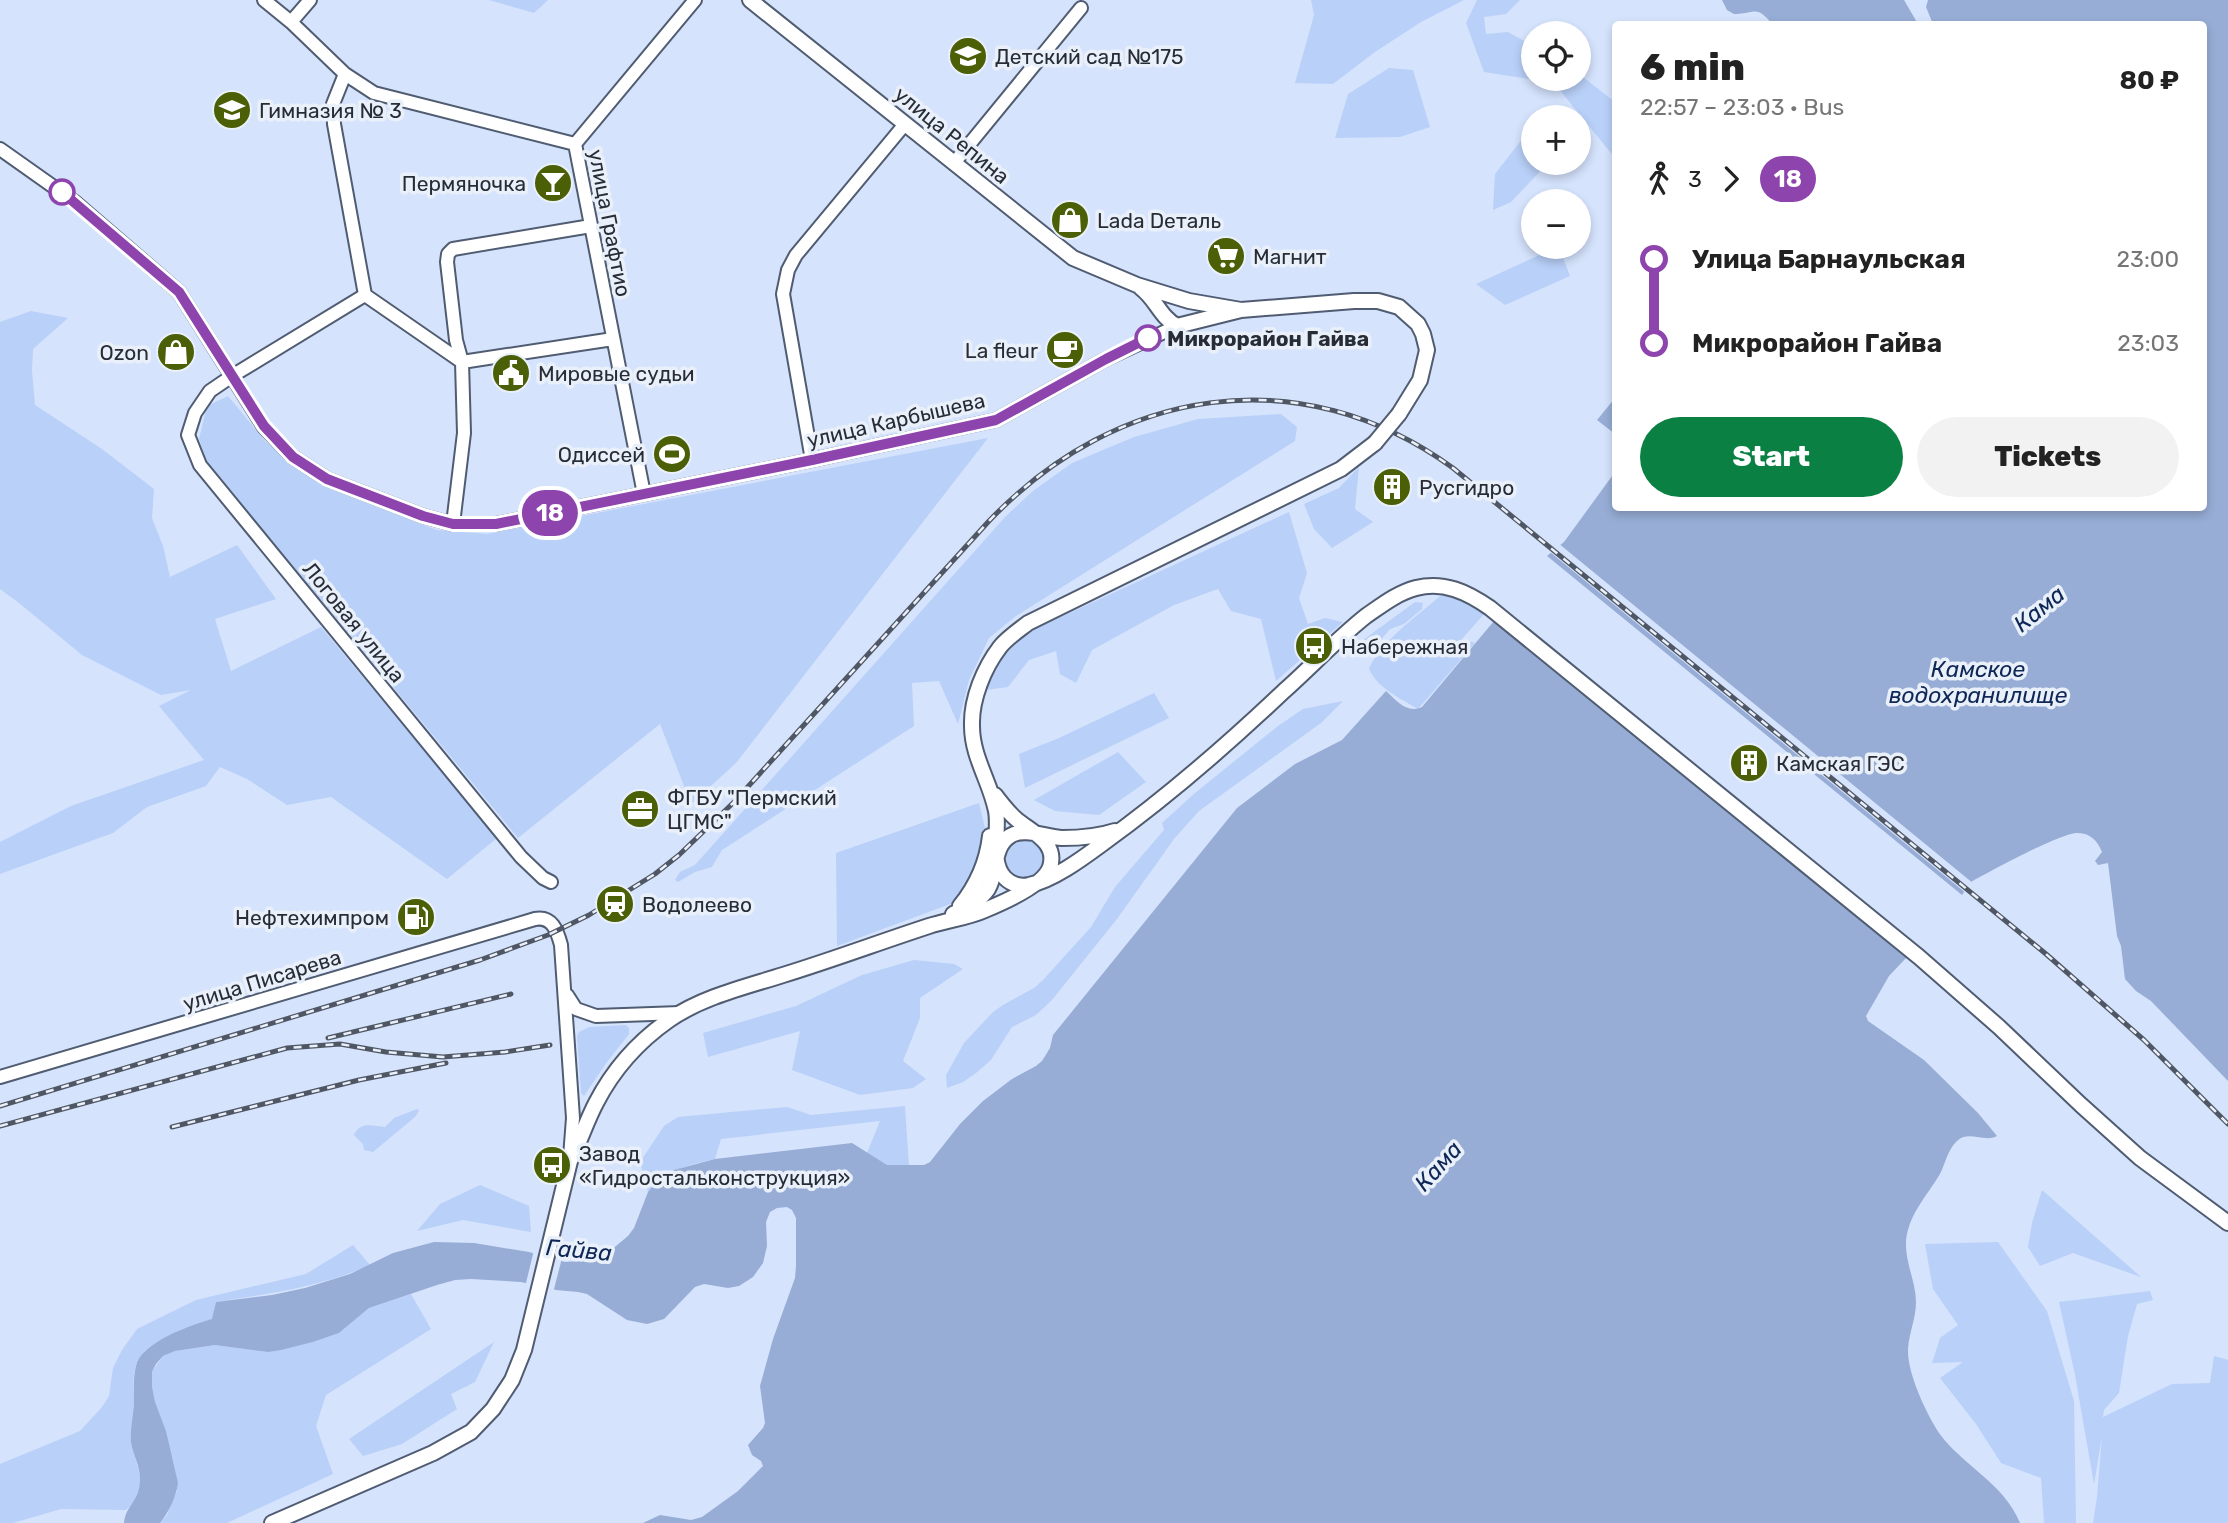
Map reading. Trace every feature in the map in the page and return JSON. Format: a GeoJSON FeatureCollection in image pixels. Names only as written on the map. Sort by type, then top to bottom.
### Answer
{"type":"FeatureCollection","features":[{"type":"Feature","properties":{"kind":"main road","name":"улица Репина"},"geometry":{"type":"LineString","coordinates":[[750,0],[1073,258],[1137,285],[1189,301],[1241,310]]}},
{"type":"Feature","properties":{"kind":"main road"},"geometry":{"type":"LineString","coordinates":[[1137,285],[1150,295],[1159,310],[1177,326]]}},
{"type":"Feature","properties":{"kind":"main road"},"geometry":{"type":"LineString","coordinates":[[1189,301],[1194,321]]}},
{"type":"Feature","properties":{"kind":"main road","name":"улица Карбышева"},"geometry":{"type":"LineString","coordinates":[[997,857],[998,823],[992,791],[976,755],[971,722],[977,692],[1000,646],[1028,623],[1341,470],[1374,443],[1399,414],[1420,380],[1427,356],[1423,334],[1413,318],[1399,307],[1378,301],[1241,310],[1177,326]]}},
{"type":"Feature","properties":{"kind":"main road"},"geometry":{"type":"LineString","coordinates":[[272,1523],[433,1452],[471,1432],[493,1409],[512,1380],[524,1350],[570,1161],[596,1102],[613,1075],[643,1041],[680,1013],[732,991],[933,924],[978,913],[1072,865],[1126,827],[1192,773],[1333,645],[1391,599],[1403,592],[1431,585],[1458,589],[1474,597],[1498,616],[1919,957],[2140,1158],[2228,1223]]}},
{"type":"Feature","properties":{"kind":"main road"},"geometry":{"type":"LineString","coordinates":[[933,924],[955,911],[969,895],[984,866],[992,826],[992,791]]}},
{"type":"Feature","properties":{"kind":"main road","name":"улица Карбышева"},"geometry":{"type":"LineString","coordinates":[[992,791],[1015,818],[1038,836]]}},
{"type":"Feature","properties":{"kind":"main road"},"geometry":{"type":"LineString","coordinates":[[933,924],[983,895],[993,878],[1000,846],[1012,834],[1023,831],[1038,836],[1091,837],[1126,827]]}},
{"type":"Feature","properties":{"kind":"main road"},"geometry":{"type":"LineString","coordinates":[[997,857],[1000,871],[1010,882],[1024,886],[1038,882],[1048,871],[1051,856],[1048,847],[1038,836]]}},
{"type":"Feature","properties":{"kind":"street"},"geometry":{"type":"LineString","coordinates":[[264,0],[345,74],[374,93],[575,144]]}},
{"type":"Feature","properties":{"kind":"street"},"geometry":{"type":"LineString","coordinates":[[291,22],[310,0]]}},
{"type":"Feature","properties":{"kind":"street","name":"улица Графтио"},"geometry":{"type":"LineString","coordinates":[[644,494],[575,144],[695,0]]}},
{"type":"Feature","properties":{"kind":"street"},"geometry":{"type":"LineString","coordinates":[[954,163],[1081,8]]}},
{"type":"Feature","properties":{"kind":"street"},"geometry":{"type":"LineString","coordinates":[[345,74],[333,104],[334,124],[365,295],[462,362],[613,339]]}},
{"type":"Feature","properties":{"kind":"street"},"geometry":{"type":"LineString","coordinates":[[812,460],[783,295],[788,270],[796,255],[905,124]]}},
{"type":"Feature","properties":{"kind":"street","name":"улица Карбышева"},"geometry":{"type":"LineString","coordinates":[[0,149],[75,202],[179,292],[264,426],[293,457],[327,479],[423,516],[453,524],[496,524],[996,420],[1106,359],[1177,326]]}},
{"type":"Feature","properties":{"kind":"street"},"geometry":{"type":"LineString","coordinates":[[453,524],[464,433],[462,362],[456,340],[448,254],[453,248],[591,226]]}},
{"type":"Feature","properties":{"kind":"street","name":"Логовая улица"},"geometry":{"type":"LineString","coordinates":[[365,295],[210,391],[195,413],[188,435],[200,466],[521,857],[538,874],[551,882]]}},
{"type":"Feature","properties":{"kind":"street"},"geometry":{"type":"LineString","coordinates":[[1154,335],[1159,322],[1159,310]]}},
{"type":"Feature","properties":{"kind":"street","name":"улица Писарева"},"geometry":{"type":"LineString","coordinates":[[0,1077],[535,919],[547,919],[556,931],[561,945],[565,992]]}},
{"type":"Feature","properties":{"kind":"street"},"geometry":{"type":"LineString","coordinates":[[565,992],[576,1009],[596,1016],[680,1013]]}},
{"type":"Feature","properties":{"kind":"street"},"geometry":{"type":"LineString","coordinates":[[565,992],[573,1118],[570,1161]]}},
{"type":"Feature","properties":{"kind":"shaded area"},"geometry":{"type":"Polygon","coordinates":[[[489,0],[548,0],[534,13],[489,0]]]}},
{"type":"Feature","properties":{"kind":"shaded area"},"geometry":{"type":"Polygon","coordinates":[[[1311,0],[1464,0],[1421,22],[1333,84],[1295,83],[1314,15],[1311,0]]]}},
{"type":"Feature","properties":{"kind":"shaded area"},"geometry":{"type":"Polygon","coordinates":[[[1477,0],[1520,0],[1506,14],[1484,17],[1486,34],[1508,32],[1521,39],[1521,78],[1484,72],[1466,23],[1477,0]]]}},
{"type":"Feature","properties":{"kind":"shaded area"},"geometry":{"type":"Polygon","coordinates":[[[1389,68],[1413,70],[1430,127],[1400,137],[1335,138],[1348,94],[1389,68]]]}},
{"type":"Feature","properties":{"kind":"shaded area"},"geometry":{"type":"Polygon","coordinates":[[[1591,83],[1612,100],[1612,154],[1591,128],[1591,105],[1572,105],[1561,91],[1591,91],[1591,83]]]}},
{"type":"Feature","properties":{"kind":"shaded area"},"geometry":{"type":"Polygon","coordinates":[[[1521,141],[1521,175],[1537,175],[1511,202],[1493,210],[1495,174],[1521,141]]]}},
{"type":"Feature","properties":{"kind":"shaded area"},"geometry":{"type":"Polygon","coordinates":[[[1531,259],[1564,259],[1570,276],[1505,305],[1476,284],[1531,259]]]}},
{"type":"Feature","properties":{"kind":"shaded area"},"geometry":{"type":"Polygon","coordinates":[[[31,311],[68,318],[33,349],[35,405],[102,449],[154,489],[152,518],[163,546],[170,577],[237,545],[276,599],[215,619],[231,671],[321,627],[497,838],[447,879],[331,797],[287,805],[247,779],[220,767],[206,786],[147,807],[113,833],[0,874],[0,842],[71,806],[204,760],[159,706],[191,690],[161,695],[82,655],[0,589],[0,322],[31,311]]]}},
{"type":"Feature","properties":{"kind":"shaded area"},"geometry":{"type":"Polygon","coordinates":[[[228,396],[266,442],[322,486],[437,530],[487,534],[988,438],[736,763],[691,804],[660,724],[518,838],[207,462],[199,439],[207,406],[228,396]]]}},
{"type":"Feature","properties":{"kind":"shaded area"},"geometry":{"type":"Polygon","coordinates":[[[1281,414],[1297,427],[1295,441],[1016,616],[989,638],[969,680],[958,724],[939,681],[912,683],[914,726],[722,850],[712,867],[695,872],[678,882],[675,880],[680,872],[695,865],[1006,516],[1033,491],[1072,463],[1134,437],[1198,419],[1281,414]]]}},
{"type":"Feature","properties":{"kind":"shaded area"},"geometry":{"type":"Polygon","coordinates":[[[1359,467],[1355,509],[1373,522],[1332,548],[1314,529],[1304,504],[1339,488],[1359,467]]]}},
{"type":"Feature","properties":{"kind":"shaded area"},"geometry":{"type":"Polygon","coordinates":[[[1289,512],[1307,573],[1299,598],[1308,624],[1325,618],[1343,622],[1276,681],[1261,619],[1231,611],[1218,589],[1174,605],[1092,650],[1076,683],[1060,674],[1056,651],[1029,660],[1008,687],[985,690],[1003,657],[1024,634],[1289,512]]]}},
{"type":"Feature","properties":{"kind":"shaded area"},"geometry":{"type":"Polygon","coordinates":[[[1445,592],[1471,602],[1485,613],[1462,639],[1475,643],[1418,709],[1383,687],[1369,668],[1393,636],[1445,592]]]}},
{"type":"Feature","properties":{"kind":"shaded area"},"geometry":{"type":"Polygon","coordinates":[[[1415,602],[1423,603],[1422,609],[1404,624],[1390,629],[1373,649],[1361,657],[1354,649],[1355,646],[1415,602]]]}},
{"type":"Feature","properties":{"kind":"shaded area"},"geometry":{"type":"Polygon","coordinates":[[[1154,693],[1169,718],[1025,788],[1019,754],[1154,693]]]}},
{"type":"Feature","properties":{"kind":"shaded area"},"geometry":{"type":"Polygon","coordinates":[[[1343,701],[1321,723],[1199,811],[1174,839],[1117,919],[1052,1000],[1036,1015],[1012,1027],[991,1060],[976,1073],[947,1088],[946,1075],[964,1043],[993,1012],[1043,980],[1091,927],[1115,887],[1164,830],[1162,823],[1195,793],[1303,709],[1343,701]]]}},
{"type":"Feature","properties":{"kind":"shaded area"},"geometry":{"type":"Polygon","coordinates":[[[1118,752],[1146,782],[1099,815],[1055,811],[1034,800],[1118,752]]]}},
{"type":"Feature","properties":{"kind":"shaded area"},"geometry":{"type":"Polygon","coordinates":[[[979,803],[986,832],[972,882],[953,903],[837,946],[836,853],[979,803]]]}},
{"type":"Feature","properties":{"kind":"shaded area"},"geometry":{"type":"Polygon","coordinates":[[[1025,841],[1038,847],[1044,860],[1038,873],[1025,879],[1012,873],[1006,860],[1012,847],[1025,841]]]}},
{"type":"Feature","properties":{"kind":"shaded area"},"geometry":{"type":"Polygon","coordinates":[[[914,960],[954,964],[963,969],[920,998],[920,1018],[903,1061],[926,1079],[913,1088],[860,1095],[792,1070],[800,1031],[708,1057],[703,1033],[796,1006],[862,975],[914,960]]]}},
{"type":"Feature","properties":{"kind":"shaded area"},"geometry":{"type":"Polygon","coordinates":[[[626,1025],[629,1034],[584,1096],[581,1093],[577,1036],[579,1032],[589,1027],[626,1025]]]}},
{"type":"Feature","properties":{"kind":"shaded area"},"geometry":{"type":"Polygon","coordinates":[[[905,1106],[909,1166],[887,1165],[867,1153],[880,1121],[721,1139],[715,1159],[670,1173],[648,1192],[640,1162],[664,1126],[678,1117],[787,1107],[811,1115],[905,1106]]]}},
{"type":"Feature","properties":{"kind":"shaded area"},"geometry":{"type":"Polygon","coordinates":[[[417,1109],[419,1111],[415,1117],[373,1152],[364,1150],[363,1144],[354,1135],[363,1126],[385,1127],[394,1118],[417,1109]]]}},
{"type":"Feature","properties":{"kind":"shaded area"},"geometry":{"type":"Polygon","coordinates":[[[480,1185],[529,1206],[531,1232],[463,1220],[417,1231],[440,1204],[480,1185]]]}},
{"type":"Feature","properties":{"kind":"shaded area"},"geometry":{"type":"Polygon","coordinates":[[[2042,1190],[2141,1277],[2073,1253],[2040,1266],[2028,1247],[2042,1190]]]}},
{"type":"Feature","properties":{"kind":"shaded area"},"geometry":{"type":"Polygon","coordinates":[[[1998,1242],[2047,1311],[2074,1401],[2076,1523],[2044,1523],[2041,1478],[2001,1463],[1976,1424],[1940,1378],[1963,1362],[1932,1363],[1940,1338],[1958,1325],[1933,1289],[1925,1244],[1998,1242]]]}},
{"type":"Feature","properties":{"kind":"shaded area"},"geometry":{"type":"Polygon","coordinates":[[[353,1245],[370,1265],[313,1284],[216,1302],[213,1319],[169,1335],[140,1356],[134,1374],[131,1431],[140,1485],[139,1493],[126,1510],[61,1509],[13,1523],[0,1523],[0,1464],[80,1431],[109,1396],[113,1368],[137,1329],[196,1300],[306,1274],[353,1245]]]}},
{"type":"Feature","properties":{"kind":"shaded area"},"geometry":{"type":"Polygon","coordinates":[[[2150,1291],[2153,1300],[2137,1304],[2128,1336],[2119,1393],[2104,1410],[2103,1417],[2172,1384],[2210,1383],[2214,1356],[2228,1360],[2228,1523],[2093,1523],[2102,1437],[2094,1484],[2059,1302],[2150,1291]]]}},
{"type":"Feature","properties":{"kind":"shaded area"},"geometry":{"type":"Polygon","coordinates":[[[411,1294],[431,1329],[326,1395],[316,1426],[333,1474],[227,1523],[160,1523],[167,1515],[177,1491],[166,1431],[152,1396],[152,1372],[163,1356],[175,1351],[215,1345],[268,1352],[313,1342],[339,1333],[369,1308],[411,1294]]]}},
{"type":"Feature","properties":{"kind":"shaded area"},"geometry":{"type":"Polygon","coordinates":[[[494,1342],[475,1382],[451,1394],[457,1409],[402,1444],[363,1456],[349,1439],[494,1342]]]}},
{"type":"Feature","properties":{"kind":"water"},"geometry":{"type":"Polygon","coordinates":[[[1722,0],[1904,0],[1916,21],[1770,21],[1758,12],[1734,14],[1727,10],[1722,0]]]}},
{"type":"Feature","properties":{"kind":"water","name":"Камское водохранилище"},"geometry":{"type":"Polygon","coordinates":[[[1928,0],[2228,0],[2228,1081],[2151,1001],[2125,979],[2108,863],[2098,865],[2095,861],[2102,852],[2093,839],[2078,833],[2057,839],[1971,882],[1962,895],[1547,556],[1564,542],[1612,476],[1612,511],[2207,511],[2207,21],[1932,21],[1926,7],[1928,0]]]}},
{"type":"Feature","properties":{"kind":"water"},"geometry":{"type":"Polygon","coordinates":[[[1612,402],[1612,432],[1597,420],[1612,402]]]}},
{"type":"Feature","properties":{"kind":"water","name":"Кама"},"geometry":{"type":"Polygon","coordinates":[[[1494,621],[1907,957],[1889,976],[1866,1016],[1868,1021],[1924,1060],[1978,1113],[1997,1136],[1971,1136],[1957,1141],[1909,1225],[1906,1252],[1916,1302],[1908,1349],[1909,1359],[1923,1404],[1939,1433],[2004,1497],[2020,1523],[643,1523],[660,1515],[691,1520],[702,1517],[738,1491],[763,1466],[761,1461],[752,1455],[748,1445],[765,1423],[760,1386],[773,1339],[795,1278],[796,1218],[787,1207],[770,1212],[766,1222],[767,1246],[763,1263],[753,1277],[739,1286],[728,1288],[704,1284],[695,1287],[664,1319],[647,1324],[627,1320],[587,1294],[521,1282],[455,1280],[369,1308],[339,1333],[313,1342],[268,1352],[215,1345],[175,1351],[163,1356],[152,1372],[152,1387],[166,1431],[177,1488],[172,1504],[160,1523],[124,1523],[127,1511],[138,1493],[140,1479],[131,1437],[136,1366],[147,1349],[157,1342],[180,1330],[212,1319],[216,1302],[305,1288],[350,1274],[393,1253],[434,1242],[474,1243],[529,1252],[565,1262],[594,1260],[604,1256],[628,1236],[634,1228],[648,1192],[657,1181],[674,1170],[715,1159],[852,1143],[887,1165],[924,1165],[930,1162],[960,1124],[983,1101],[1042,1061],[1050,1048],[1053,1035],[1237,808],[1295,764],[1342,740],[1386,691],[1407,708],[1422,707],[1494,621]]]}},
{"type":"Feature","properties":{"kind":"pier"},"geometry":{"type":"Polygon","coordinates":[[[1558,543],[1974,884],[1967,894],[1550,552],[1558,543]]]}},
{"type":"Feature","properties":{"kind":"pier"},"geometry":{"type":"Polygon","coordinates":[[[534,1250],[562,1258],[553,1293],[525,1287],[534,1250]]]}},
{"type":"Feature","properties":{"kind":"railway"},"geometry":{"type":"LineString","coordinates":[[0,1106],[480,960],[548,935],[589,915],[655,874],[679,855],[734,802],[989,521],[1039,476],[1094,441],[1152,416],[1212,403],[1273,401],[1334,411],[1394,433],[1453,468],[2046,954],[2144,1040],[2228,1124]]}},
{"type":"Feature","properties":{"kind":"railway"},"geometry":{"type":"LineString","coordinates":[[328,1038],[511,994]]}},
{"type":"Feature","properties":{"kind":"railway"},"geometry":{"type":"LineString","coordinates":[[0,1126],[287,1048],[340,1044],[386,1052],[443,1057],[550,1045]]}},
{"type":"Feature","properties":{"kind":"railway"},"geometry":{"type":"LineString","coordinates":[[172,1127],[359,1080],[446,1063]]}},
{"type":"Feature","properties":{"kind":"bus line","name":"18"},"geometry":{"type":"LineString","coordinates":[[62,192],[179,292],[264,426],[293,457],[327,479],[423,516],[453,524],[496,524],[996,420],[1148,338]]}},
{"type":"Feature","properties":{"kind":"place","name":"Детский сад №175"},"geometry":{"type":"Point","coordinates":[968,56]}},
{"type":"Feature","properties":{"kind":"place","name":"Гимназия № 3"},"geometry":{"type":"Point","coordinates":[232,110]}},
{"type":"Feature","properties":{"kind":"place","name":"Пермяночка"},"geometry":{"type":"Point","coordinates":[553,183]}},
{"type":"Feature","properties":{"kind":"place","name":"Lada Dеталь"},"geometry":{"type":"Point","coordinates":[1070,220]}},
{"type":"Feature","properties":{"kind":"place","name":"Магнит"},"geometry":{"type":"Point","coordinates":[1226,256]}},
{"type":"Feature","properties":{"kind":"place","name":"Микрорайон Гайва"},"geometry":{"type":"Point","coordinates":[1148,338]}},
{"type":"Feature","properties":{"kind":"place","name":"La fleur"},"geometry":{"type":"Point","coordinates":[1065,350]}},
{"type":"Feature","properties":{"kind":"place","name":"Ozon"},"geometry":{"type":"Point","coordinates":[176,352]}},
{"type":"Feature","properties":{"kind":"place","name":"Мировые судьи"},"geometry":{"type":"Point","coordinates":[511,373]}},
{"type":"Feature","properties":{"kind":"place","name":"Одиссей"},"geometry":{"type":"Point","coordinates":[672,454]}},
{"type":"Feature","properties":{"kind":"place","name":"Русгидро"},"geometry":{"type":"Point","coordinates":[1392,487]}},
{"type":"Feature","properties":{"kind":"place","name":"Набережная"},"geometry":{"type":"Point","coordinates":[1314,646]}},
{"type":"Feature","properties":{"kind":"place","name":"Камская ГЭС"},"geometry":{"type":"Point","coordinates":[1749,763]}},
{"type":"Feature","properties":{"kind":"place","name":"ФГБУ \"Пермский ЦГМС\""},"geometry":{"type":"Point","coordinates":[640,809]}},
{"type":"Feature","properties":{"kind":"place","name":"Водолеево"},"geometry":{"type":"Point","coordinates":[615,904]}},
{"type":"Feature","properties":{"kind":"place","name":"Нефтехимпром"},"geometry":{"type":"Point","coordinates":[416,917]}},
{"type":"Feature","properties":{"kind":"place","name":"Завод «Гидростальконструкция»"},"geometry":{"type":"Point","coordinates":[552,1165]}},
{"type":"Feature","properties":{"kind":"water label","name":"Гайва"},"geometry":{"type":"Point","coordinates":[579,1250]}}]}
